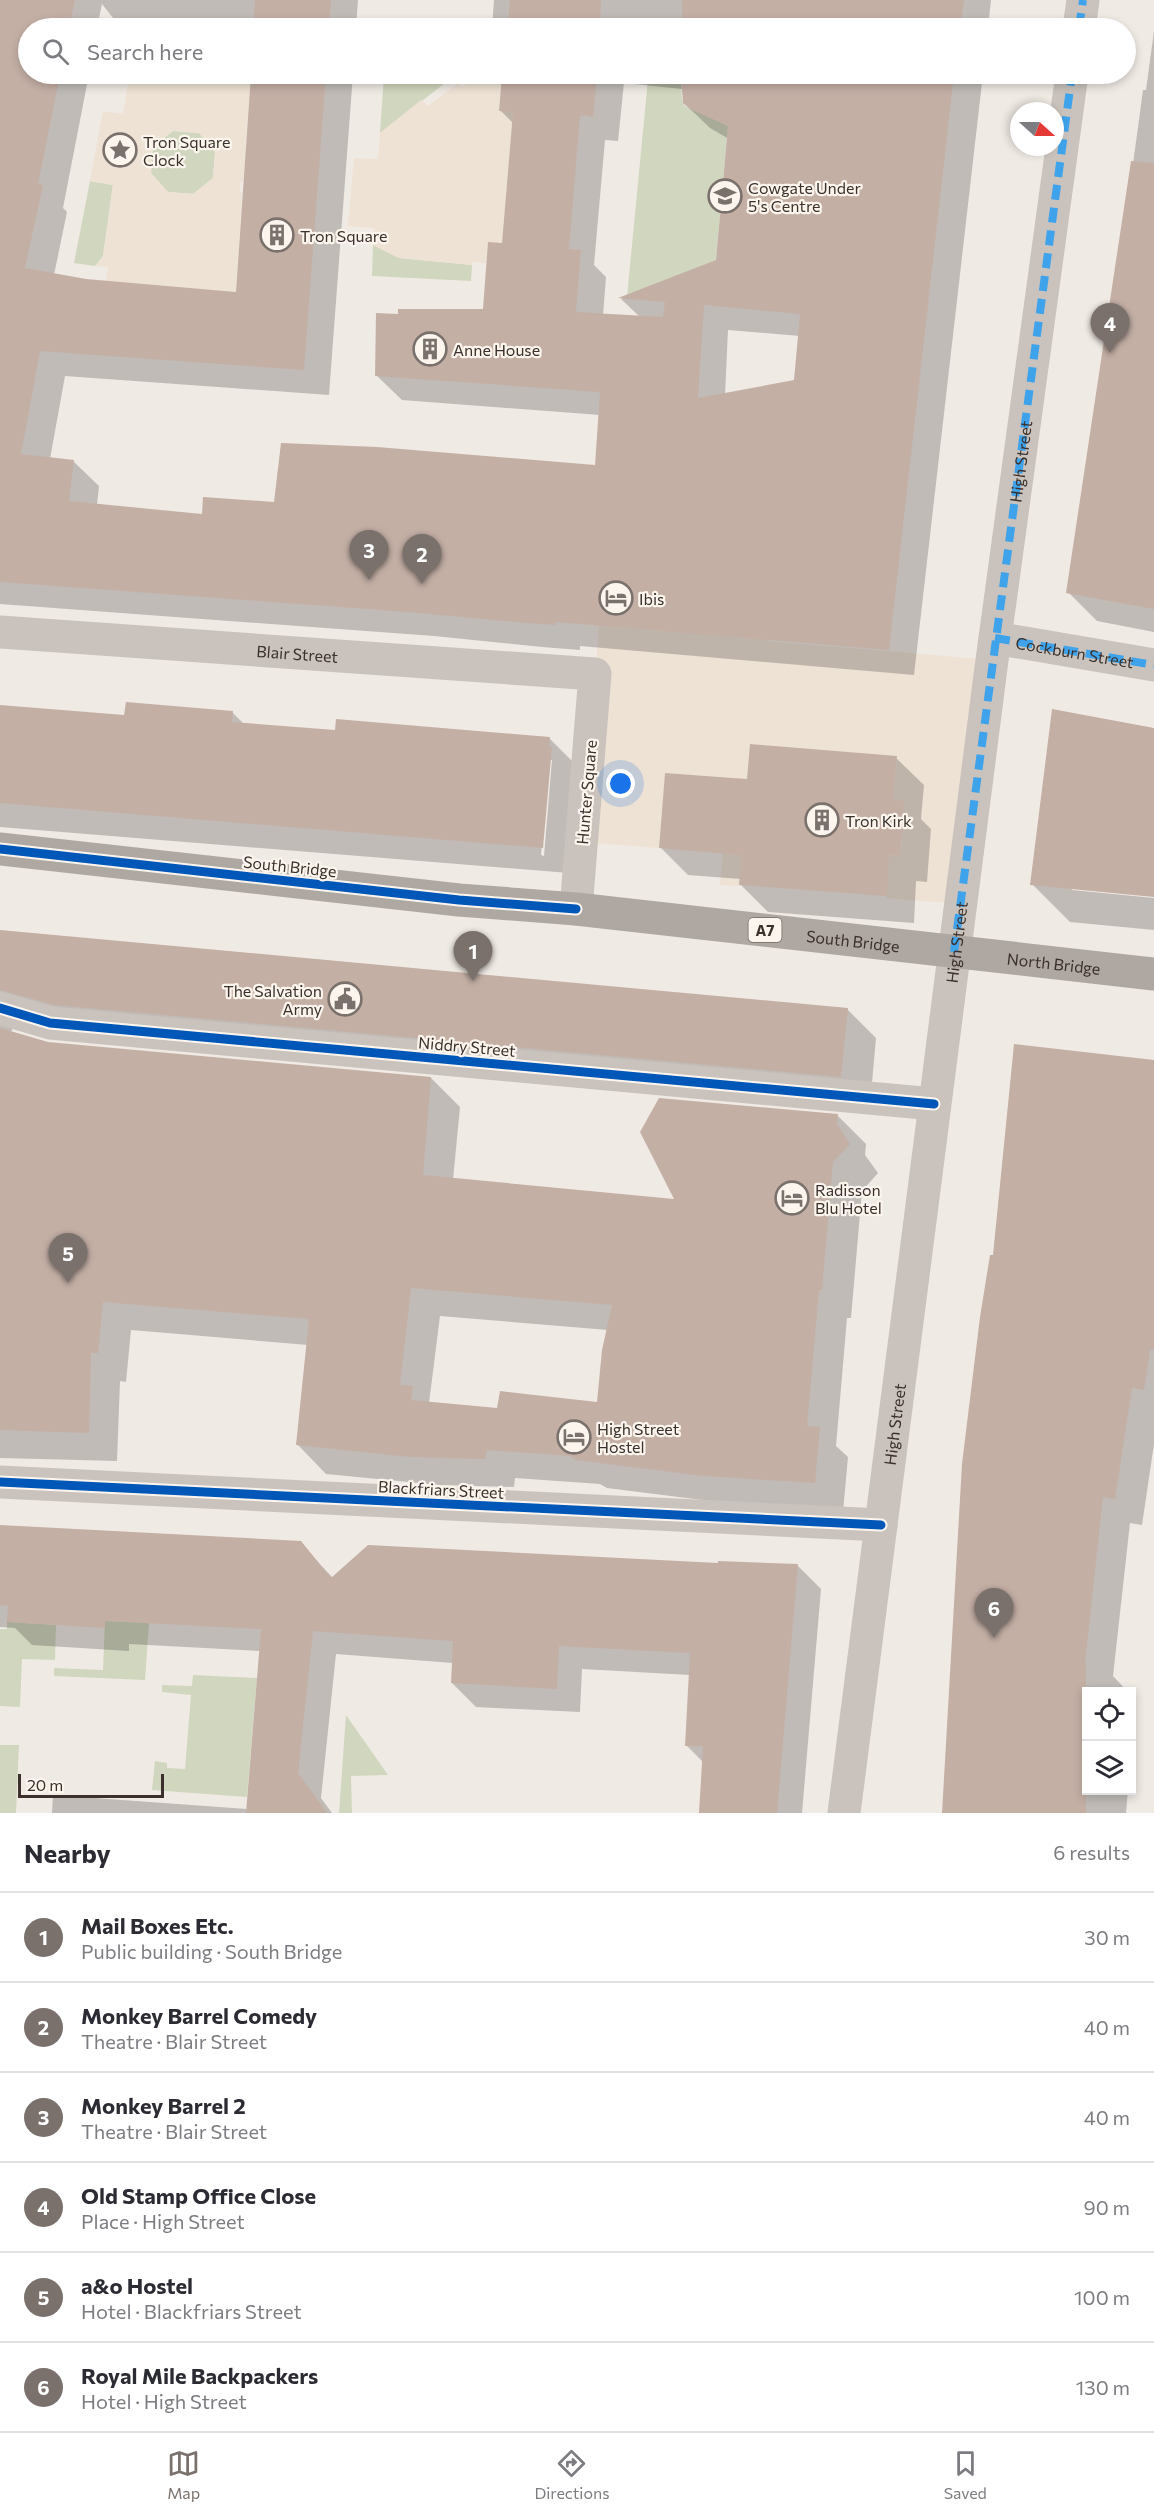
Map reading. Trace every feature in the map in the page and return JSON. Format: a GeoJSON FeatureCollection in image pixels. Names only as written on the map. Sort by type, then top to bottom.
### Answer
{"type":"FeatureCollection","features":[{"type":"Feature","properties":{"kind":"main road","name":"South Bridge"},"geometry":{"type":"LineString","coordinates":[[0,849],[450,899],[576,909],[954,952]]}},
{"type":"Feature","properties":{"kind":"main road","name":"North Bridge"},"geometry":{"type":"LineString","coordinates":[[954,952],[1154,974]]}},
{"type":"Feature","properties":{"kind":"street"},"geometry":{"type":"LineString","coordinates":[[1080,18],[1083,0]]}},
{"type":"Feature","properties":{"kind":"street","name":"High Street"},"geometry":{"type":"LineString","coordinates":[[844,1813],[995,638],[1071,84]]}},
{"type":"Feature","properties":{"kind":"street","name":"Blair Street"},"geometry":{"type":"LineString","coordinates":[[0,632],[596,674]]}},
{"type":"Feature","properties":{"kind":"street","name":"Cockburn Street"},"geometry":{"type":"LineString","coordinates":[[995,638],[1154,665]]}},
{"type":"Feature","properties":{"kind":"street","name":"Hunter Square"},"geometry":{"type":"LineString","coordinates":[[576,909],[596,674]]}},
{"type":"Feature","properties":{"kind":"street","name":"Niddry Street"},"geometry":{"type":"LineString","coordinates":[[0,1008],[50,1023],[934,1104]]}},
{"type":"Feature","properties":{"kind":"street","name":"Blackfriars Street"},"geometry":{"type":"LineString","coordinates":[[0,1482],[881,1526]]}},
{"type":"Feature","properties":{"kind":"green space"},"geometry":{"type":"Polygon","coordinates":[[[383,84],[444,84],[380,133],[383,84]]]}},
{"type":"Feature","properties":{"kind":"green space"},"geometry":{"type":"Polygon","coordinates":[[[648,84],[681,84],[682,100],[685,106],[728,126],[716,260],[627,297],[648,84]]]}},
{"type":"Feature","properties":{"kind":"green space"},"geometry":{"type":"Polygon","coordinates":[[[173,131],[199,133],[215,152],[213,178],[193,194],[168,192],[151,173],[153,147],[173,131]]]}},
{"type":"Feature","properties":{"kind":"green space"},"geometry":{"type":"Polygon","coordinates":[[[90,181],[113,185],[103,256],[95,266],[74,263],[90,181]]]}},
{"type":"Feature","properties":{"kind":"green space"},"geometry":{"type":"Polygon","coordinates":[[[373,245],[399,258],[472,265],[471,281],[372,276],[373,245]]]}},
{"type":"Feature","properties":{"kind":"green space"},"geometry":{"type":"Polygon","coordinates":[[[105,1621],[149,1623],[145,1680],[54,1676],[54,1668],[103,1670],[105,1621]]]}},
{"type":"Feature","properties":{"kind":"green space"},"geometry":{"type":"Polygon","coordinates":[[[7,1622],[56,1625],[55,1660],[22,1659],[20,1707],[0,1706],[0,1629],[7,1629],[7,1622]]]}},
{"type":"Feature","properties":{"kind":"green space"},"geometry":{"type":"Polygon","coordinates":[[[193,1675],[257,1678],[247,1797],[152,1790],[155,1761],[167,1763],[167,1768],[185,1769],[191,1695],[162,1692],[162,1685],[192,1686],[193,1675]]]}},
{"type":"Feature","properties":{"kind":"green space"},"geometry":{"type":"Polygon","coordinates":[[[346,1715],[388,1775],[351,1776],[352,1813],[339,1813],[346,1715]]]}},
{"type":"Feature","properties":{"kind":"green space"},"geometry":{"type":"Polygon","coordinates":[[[0,1745],[19,1745],[16,1813],[0,1813],[0,1745]]]}},
{"type":"Feature","properties":{"kind":"shaded area"},"geometry":{"type":"Polygon","coordinates":[[[128,84],[250,84],[243,181],[240,183],[242,194],[236,292],[106,281],[108,267],[95,266],[103,256],[113,185],[90,181],[103,111],[123,114],[128,84]],[[173,131],[153,147],[151,173],[168,192],[193,194],[213,178],[215,152],[199,133],[173,131]]]}},
{"type":"Feature","properties":{"kind":"shaded area","name":"Tron Square"},"geometry":{"type":"Polygon","coordinates":[[[457,84],[463,87],[467,84],[501,84],[499,110],[513,112],[502,243],[488,242],[486,263],[472,262],[472,265],[399,258],[373,245],[374,228],[348,226],[354,158],[378,159],[380,133],[421,100],[428,106],[457,84]]]}},
{"type":"Feature","properties":{"kind":"shaded area"},"geometry":{"type":"Polygon","coordinates":[[[599,626],[767,638],[767,641],[992,660],[961,904],[886,898],[888,872],[886,855],[900,856],[902,843],[904,801],[890,799],[895,782],[897,756],[856,755],[855,752],[762,747],[750,744],[744,874],[740,875],[739,886],[720,885],[723,853],[737,778],[665,773],[659,848],[582,842],[599,626]]]}},
{"type":"Feature","properties":{"kind":"building"},"geometry":{"type":"Polygon","coordinates":[[[0,0],[75,0],[71,18],[18,18],[18,84],[58,84],[38,184],[43,185],[25,268],[86,279],[236,292],[250,84],[325,84],[304,370],[40,351],[21,454],[74,460],[69,501],[202,514],[203,497],[274,502],[281,443],[377,447],[595,465],[600,392],[375,376],[376,313],[398,314],[398,309],[483,309],[488,242],[502,243],[513,112],[499,111],[501,84],[596,84],[593,117],[580,115],[569,249],[581,250],[576,312],[663,317],[665,302],[618,298],[716,260],[728,126],[690,109],[683,103],[682,84],[953,84],[889,650],[0,582],[0,0]],[[704,305],[698,398],[794,380],[800,314],[704,305]]]}},
{"type":"Feature","properties":{"kind":"building"},"geometry":{"type":"Polygon","coordinates":[[[255,0],[331,0],[330,18],[254,18],[255,0]]]}},
{"type":"Feature","properties":{"kind":"building"},"geometry":{"type":"Polygon","coordinates":[[[510,0],[601,0],[600,18],[508,18],[510,0]]]}},
{"type":"Feature","properties":{"kind":"building"},"geometry":{"type":"Polygon","coordinates":[[[682,0],[964,0],[961,18],[682,18],[682,0]]]}},
{"type":"Feature","properties":{"kind":"building"},"geometry":{"type":"Polygon","coordinates":[[[1131,161],[1154,163],[1154,609],[1066,593],[1131,161]]]}},
{"type":"Feature","properties":{"kind":"building"},"geometry":{"type":"Polygon","coordinates":[[[126,702],[233,711],[232,722],[335,730],[336,719],[550,737],[549,746],[552,747],[543,848],[0,803],[0,705],[124,715],[126,702]]]}},
{"type":"Feature","properties":{"kind":"building"},"geometry":{"type":"Polygon","coordinates":[[[1052,709],[1154,728],[1154,897],[1030,885],[1052,709]]]}},
{"type":"Feature","properties":{"kind":"building","name":"Tron Kirk"},"geometry":{"type":"Polygon","coordinates":[[[750,744],[897,756],[893,799],[904,800],[903,829],[900,856],[889,855],[887,896],[739,885],[741,855],[659,848],[665,773],[747,779],[750,744]]]}},
{"type":"Feature","properties":{"kind":"building"},"geometry":{"type":"Polygon","coordinates":[[[0,930],[848,1008],[841,1077],[54,1005],[0,990],[0,930]]]}},
{"type":"Feature","properties":{"kind":"building"},"geometry":{"type":"Polygon","coordinates":[[[0,1028],[48,1042],[431,1077],[423,1175],[674,1199],[640,1132],[659,1098],[838,1114],[837,1124],[850,1144],[833,1162],[822,1290],[819,1290],[807,1426],[820,1427],[815,1483],[704,1476],[576,1460],[570,1456],[487,1450],[485,1459],[410,1457],[296,1445],[309,1319],[103,1302],[98,1353],[91,1353],[89,1433],[0,1430],[0,1028]],[[411,1288],[400,1385],[413,1386],[411,1400],[497,1408],[500,1391],[597,1402],[602,1350],[612,1305],[411,1288]]]}},
{"type":"Feature","properties":{"kind":"building"},"geometry":{"type":"Polygon","coordinates":[[[1014,1044],[1154,1060],[1154,1350],[1150,1349],[1144,1390],[1132,1388],[1115,1499],[1103,1497],[1085,1663],[1086,1687],[1082,1687],[1082,1795],[1086,1795],[1086,1813],[942,1813],[962,1464],[980,1317],[990,1255],[993,1255],[1014,1044]]]}},
{"type":"Feature","properties":{"kind":"building"},"geometry":{"type":"Polygon","coordinates":[[[0,1525],[301,1541],[331,1578],[368,1545],[718,1563],[718,1561],[798,1564],[777,1813],[699,1813],[703,1746],[685,1746],[690,1653],[559,1646],[557,1689],[451,1683],[453,1641],[313,1631],[298,1773],[327,1813],[246,1813],[261,1629],[105,1621],[105,1628],[7,1622],[8,1606],[0,1605],[0,1525]]]}},
{"type":"Feature","properties":{"kind":"marked path"},"geometry":{"type":"LineString","coordinates":[[1080,18],[1083,0]]}},
{"type":"Feature","properties":{"kind":"marked path"},"geometry":{"type":"LineString","coordinates":[[954,952],[1071,84]]}},
{"type":"Feature","properties":{"kind":"marked path"},"geometry":{"type":"LineString","coordinates":[[995,638],[1154,665]]}},
{"type":"Feature","properties":{"kind":"cycle path"},"geometry":{"type":"LineString","coordinates":[[0,849],[459,900],[576,909]]}},
{"type":"Feature","properties":{"kind":"cycle path"},"geometry":{"type":"LineString","coordinates":[[0,1008],[50,1023],[934,1104]]}},
{"type":"Feature","properties":{"kind":"cycle path"},"geometry":{"type":"LineString","coordinates":[[0,1482],[881,1525]]}},
{"type":"Feature","properties":{"kind":"place","name":"Tron Square Clock"},"geometry":{"type":"Point","coordinates":[120,150]}},
{"type":"Feature","properties":{"kind":"place","name":"Cowgate Under 5's Centre"},"geometry":{"type":"Point","coordinates":[725,196]}},
{"type":"Feature","properties":{"kind":"place","name":"Tron Square"},"geometry":{"type":"Point","coordinates":[277,235]}},
{"type":"Feature","properties":{"kind":"place","name":"Anne House"},"geometry":{"type":"Point","coordinates":[430,349]}},
{"type":"Feature","properties":{"kind":"place","name":"Old Stamp Office Close"},"geometry":{"type":"Point","coordinates":[1110,353]}},
{"type":"Feature","properties":{"kind":"place","name":"Monkey Barrel 2"},"geometry":{"type":"Point","coordinates":[369,580]}},
{"type":"Feature","properties":{"kind":"place","name":"Monkey Barrel Comedy"},"geometry":{"type":"Point","coordinates":[422,584]}},
{"type":"Feature","properties":{"kind":"place","name":"Ibis"},"geometry":{"type":"Point","coordinates":[616,598]}},
{"type":"Feature","properties":{"kind":"place","name":"Tron Kirk"},"geometry":{"type":"Point","coordinates":[822,820]}},
{"type":"Feature","properties":{"kind":"place","name":"Mail Boxes Etc."},"geometry":{"type":"Point","coordinates":[473,981]}},
{"type":"Feature","properties":{"kind":"place","name":"The Salvation Army"},"geometry":{"type":"Point","coordinates":[345,999]}},
{"type":"Feature","properties":{"kind":"place","name":"Radisson Blu Hotel"},"geometry":{"type":"Point","coordinates":[792,1198]}},
{"type":"Feature","properties":{"kind":"place","name":"a&o Hostel"},"geometry":{"type":"Point","coordinates":[68,1283]}},
{"type":"Feature","properties":{"kind":"place","name":"High Street Hostel"},"geometry":{"type":"Point","coordinates":[574,1437]}},
{"type":"Feature","properties":{"kind":"place","name":"Royal Mile Backpackers"},"geometry":{"type":"Point","coordinates":[994,1638]}}]}
